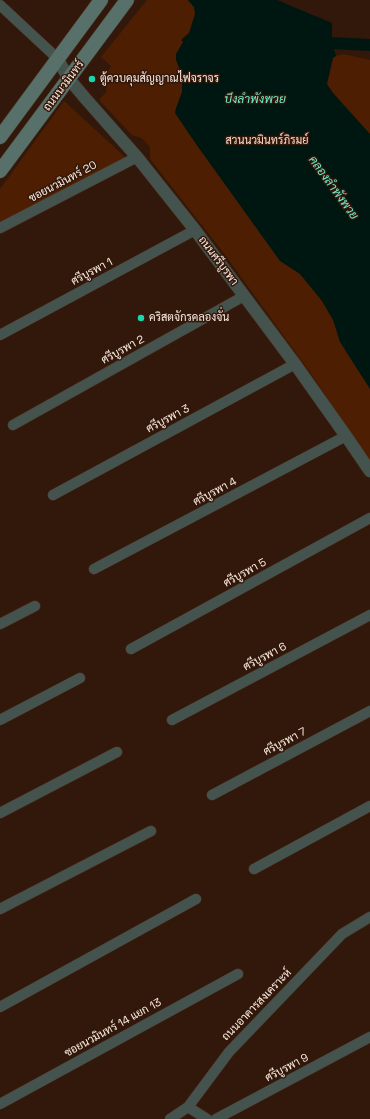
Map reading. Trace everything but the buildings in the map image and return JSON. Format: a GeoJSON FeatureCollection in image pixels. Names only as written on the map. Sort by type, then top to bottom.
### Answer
{"type":"FeatureCollection","features":[{"type":"Feature","properties":{"kind":"main road","name":"ถนนนวมินทร์"},"geometry":{"type":"LineString","coordinates":[[0,137],[100,0]]}},
{"type":"Feature","properties":{"kind":"main road","name":"ถนนนวมินทร์"},"geometry":{"type":"LineString","coordinates":[[0,171],[127,0]]}},
{"type":"Feature","properties":{"kind":"street"},"geometry":{"type":"LineString","coordinates":[[0,5],[57,58]]}},
{"type":"Feature","properties":{"kind":"street","name":"ถนนศรีบูรพา"},"geometry":{"type":"LineString","coordinates":[[57,58],[69,79],[137,157],[195,230],[295,364],[370,471]]}},
{"type":"Feature","properties":{"kind":"street","name":"ซอยนวมินทร์ 20"},"geometry":{"type":"LineString","coordinates":[[0,228],[137,157]]}},
{"type":"Feature","properties":{"kind":"street","name":"ศรีบูรพา 1"},"geometry":{"type":"LineString","coordinates":[[0,335],[195,230]]}},
{"type":"Feature","properties":{"kind":"street","name":"ศรีบูรพา 2"},"geometry":{"type":"LineString","coordinates":[[13,425],[244,296]]}},
{"type":"Feature","properties":{"kind":"street","name":"ศรีบูรพา 3"},"geometry":{"type":"LineString","coordinates":[[53,495],[295,364]]}},
{"type":"Feature","properties":{"kind":"street","name":"ศรีบูรพา 4"},"geometry":{"type":"LineString","coordinates":[[94,569],[346,436]]}},
{"type":"Feature","properties":{"kind":"street","name":"ศรีบูรพา 5"},"geometry":{"type":"LineString","coordinates":[[131,649],[370,518]]}},
{"type":"Feature","properties":{"kind":"street"},"geometry":{"type":"LineString","coordinates":[[0,624],[35,606]]}},
{"type":"Feature","properties":{"kind":"street","name":"ศรีบูรพา 6"},"geometry":{"type":"LineString","coordinates":[[172,720],[370,615]]}},
{"type":"Feature","properties":{"kind":"street"},"geometry":{"type":"LineString","coordinates":[[0,720],[80,678]]}},
{"type":"Feature","properties":{"kind":"street","name":"ศรีบูรพา 7"},"geometry":{"type":"LineString","coordinates":[[212,795],[370,711]]}},
{"type":"Feature","properties":{"kind":"street"},"geometry":{"type":"LineString","coordinates":[[0,813],[117,752]]}},
{"type":"Feature","properties":{"kind":"street"},"geometry":{"type":"LineString","coordinates":[[254,869],[370,806]]}},
{"type":"Feature","properties":{"kind":"street"},"geometry":{"type":"LineString","coordinates":[[0,909],[151,831]]}},
{"type":"Feature","properties":{"kind":"street"},"geometry":{"type":"LineString","coordinates":[[0,1007],[196,899]]}},
{"type":"Feature","properties":{"kind":"street","name":"ถนนอาคารสงเคราะห์"},"geometry":{"type":"LineString","coordinates":[[170,1119],[188,1107],[229,1052],[331,945],[342,934],[370,917]]}},
{"type":"Feature","properties":{"kind":"street","name":"ซอยนวมินทร์ 14 แยก 13"},"geometry":{"type":"LineString","coordinates":[[0,1104],[238,974]]}},
{"type":"Feature","properties":{"kind":"street","name":"ศรีบูรพา 9"},"geometry":{"type":"LineString","coordinates":[[216,1119],[370,1037]]}},
{"type":"Feature","properties":{"kind":"street"},"geometry":{"type":"LineString","coordinates":[[188,1107],[207,1119]]}},
{"type":"Feature","properties":{"kind":"green space","name":"สวนนวมินทร์ภิรมย์"},"geometry":{"type":"Polygon","coordinates":[[[147,0],[188,0],[194,7],[336,56],[344,54],[370,60],[370,462],[314,378],[226,256],[150,159],[150,147],[142,138],[132,135],[99,100],[106,92],[108,71],[111,66],[101,57],[147,0]]]}},
{"type":"Feature","properties":{"kind":"green space"},"geometry":{"type":"Polygon","coordinates":[[[64,101],[126,158],[0,224],[0,189],[64,101]]]}},
{"type":"Feature","properties":{"kind":"water","name":"บึงลำพังพวย"},"geometry":{"type":"Polygon","coordinates":[[[188,0],[277,0],[332,23],[332,43],[336,56],[333,58],[327,84],[333,93],[370,134],[370,389],[340,342],[333,320],[322,301],[300,274],[280,261],[175,113],[182,92],[182,75],[176,60],[176,54],[183,42],[181,40],[189,33],[195,14],[194,7],[188,0]]]}},
{"type":"Feature","properties":{"kind":"waterway"},"geometry":{"type":"LineString","coordinates":[[317,39],[332,43],[370,45]]}},
{"type":"Feature","properties":{"kind":"place","name":"ตู้ควบคุมสัญญาณไฟจราจร"},"geometry":{"type":"Point","coordinates":[92,79]}},
{"type":"Feature","properties":{"kind":"place","name":"คริสตจักรคลองจั่น"},"geometry":{"type":"Point","coordinates":[141,318]}},
{"type":"Feature","properties":{"kind":"water label","name":"คลองลำพังพวย"},"geometry":{"type":"Point","coordinates":[333,188]}}]}
